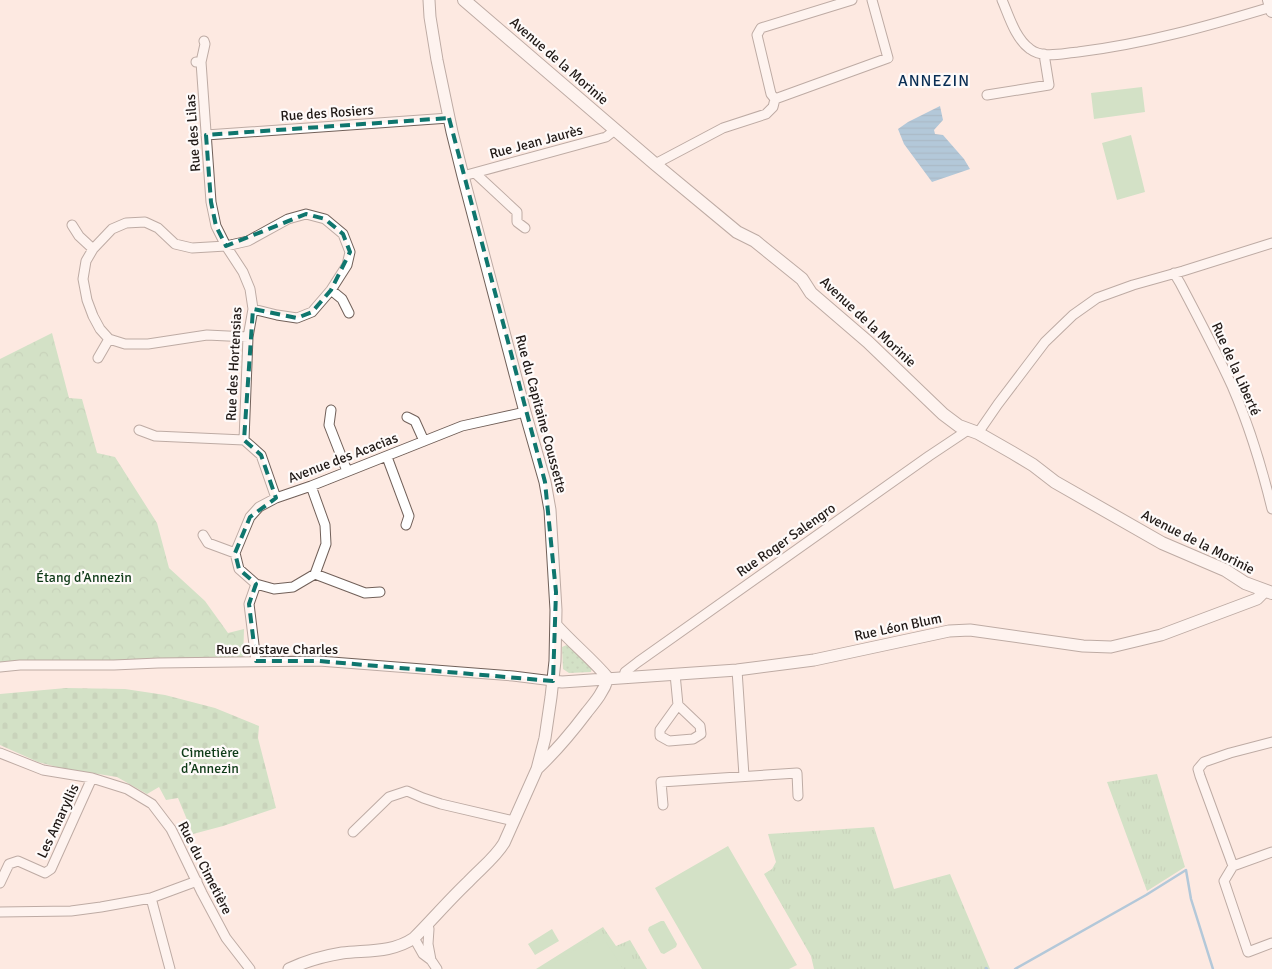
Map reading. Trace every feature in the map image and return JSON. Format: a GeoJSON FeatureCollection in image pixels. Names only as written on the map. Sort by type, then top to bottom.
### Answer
{"type":"FeatureCollection","features":[{"type":"Feature","properties":{"kind":"main road","name":"Avenue de la Morinie"},"geometry":{"type":"LineString","coordinates":[[468,1],[655,164],[737,232],[755,241],[802,279],[811,293],[868,342],[943,414],[959,426],[1033,465],[1055,482],[1162,543],[1225,570],[1240,581],[1269,592]]}},
{"type":"Feature","properties":{"kind":"street","name":"Rue du Capitaine Coussette"},"geometry":{"type":"LineString","coordinates":[[289,969],[320,957],[391,949],[404,944],[420,932],[468,881],[499,852],[537,769],[545,738],[553,681],[556,626],[550,510],[545,482],[449,118],[437,60],[429,0]]}},
{"type":"Feature","properties":{"kind":"street"},"geometry":{"type":"LineString","coordinates":[[776,98],[770,94],[757,34],[761,28],[852,0]]}},
{"type":"Feature","properties":{"kind":"street"},"geometry":{"type":"LineString","coordinates":[[776,98],[888,58],[872,0]]}},
{"type":"Feature","properties":{"kind":"street"},"geometry":{"type":"LineString","coordinates":[[1002,0],[1020,38],[1031,50],[1044,54],[1106,49],[1169,36],[1271,6]]}},
{"type":"Feature","properties":{"kind":"street","name":"Rue des Lilas"},"geometry":{"type":"LineString","coordinates":[[204,41],[205,44],[198,62],[211,202]]}},
{"type":"Feature","properties":{"kind":"street"},"geometry":{"type":"LineString","coordinates":[[987,95],[1049,85],[1044,54]]}},
{"type":"Feature","properties":{"kind":"street"},"geometry":{"type":"LineString","coordinates":[[655,164],[723,128],[766,114],[773,107],[776,98]]}},
{"type":"Feature","properties":{"kind":"street","name":"Rue des Rosiers"},"geometry":{"type":"LineString","coordinates":[[206,135],[449,118]]}},
{"type":"Feature","properties":{"kind":"street","name":"Rue Jean Jaurès"},"geometry":{"type":"LineString","coordinates":[[463,176],[606,137],[615,130]]}},
{"type":"Feature","properties":{"kind":"street"},"geometry":{"type":"LineString","coordinates":[[475,173],[517,212],[517,222],[525,228]]}},
{"type":"Feature","properties":{"kind":"street","name":"Rue des Hortensias"},"geometry":{"type":"LineString","coordinates":[[211,202],[216,226],[243,272],[250,289],[252,309],[248,337],[244,440],[261,455],[276,498]]}},
{"type":"Feature","properties":{"kind":"street"},"geometry":{"type":"LineString","coordinates":[[248,337],[207,335],[148,344],[125,344],[108,339],[93,316],[87,300],[83,279],[86,261],[93,249],[112,229],[126,222],[145,222],[158,228],[175,244],[192,248],[226,246],[248,241],[288,219],[306,214],[325,219],[343,234],[350,252],[347,265],[331,290],[312,312],[298,318],[252,309]]}},
{"type":"Feature","properties":{"kind":"street"},"geometry":{"type":"LineString","coordinates":[[72,225],[79,236],[93,249]]}},
{"type":"Feature","properties":{"kind":"street"},"geometry":{"type":"LineString","coordinates":[[973,432],[998,404],[1045,342],[1072,315],[1085,306],[1101,296],[1133,285],[1272,243]]}},
{"type":"Feature","properties":{"kind":"street","name":"Rue de la Liberté"},"geometry":{"type":"LineString","coordinates":[[1174,273],[1231,384],[1266,485],[1272,510]]}},
{"type":"Feature","properties":{"kind":"street"},"geometry":{"type":"LineString","coordinates":[[331,290],[342,299],[349,313]]}},
{"type":"Feature","properties":{"kind":"street"},"geometry":{"type":"LineString","coordinates":[[98,358],[108,339]]}},
{"type":"Feature","properties":{"kind":"street"},"geometry":{"type":"LineString","coordinates":[[332,410],[329,425],[348,471]]}},
{"type":"Feature","properties":{"kind":"street","name":"Avenue des Acacias"},"geometry":{"type":"LineString","coordinates":[[235,553],[250,517],[259,507],[276,498],[388,457],[462,426],[525,412]]}},
{"type":"Feature","properties":{"kind":"street"},"geometry":{"type":"LineString","coordinates":[[407,417],[415,421],[424,441]]}},
{"type":"Feature","properties":{"kind":"street"},"geometry":{"type":"LineString","coordinates":[[139,430],[155,436],[244,440]]}},
{"type":"Feature","properties":{"kind":"street","name":"Rue Roger Salengro"},"geometry":{"type":"LineString","coordinates":[[624,677],[625,672],[646,656],[929,456],[973,432]]}},
{"type":"Feature","properties":{"kind":"street"},"geometry":{"type":"LineString","coordinates":[[388,457],[408,516],[406,525]]}},
{"type":"Feature","properties":{"kind":"street"},"geometry":{"type":"LineString","coordinates":[[203,535],[208,543],[235,553],[239,569],[256,584],[274,590],[293,587],[315,574],[326,544],[326,525],[311,486]]}},
{"type":"Feature","properties":{"kind":"street"},"geometry":{"type":"LineString","coordinates":[[315,574],[365,593],[380,592]]}},
{"type":"Feature","properties":{"kind":"street"},"geometry":{"type":"LineString","coordinates":[[256,584],[249,604],[256,661]]}},
{"type":"Feature","properties":{"kind":"street"},"geometry":{"type":"LineString","coordinates":[[1242,604],[1249,594],[1251,586]]}},
{"type":"Feature","properties":{"kind":"street","name":"Rue Léon Blum"},"geometry":{"type":"LineString","coordinates":[[553,681],[562,682],[737,670],[814,660],[949,631],[978,631],[1083,646],[1120,646],[1161,635],[1257,599],[1269,592]]}},
{"type":"Feature","properties":{"kind":"street"},"geometry":{"type":"LineString","coordinates":[[537,769],[573,731],[602,692],[608,678],[556,626]]}},
{"type":"Feature","properties":{"kind":"street"},"geometry":{"type":"LineString","coordinates":[[555,644],[567,638]]}},
{"type":"Feature","properties":{"kind":"street","name":"Rue Gustave Charles"},"geometry":{"type":"LineString","coordinates":[[0,667],[20,665],[319,661],[513,676],[553,681]]}},
{"type":"Feature","properties":{"kind":"street"},"geometry":{"type":"LineString","coordinates":[[737,670],[744,776]]}},
{"type":"Feature","properties":{"kind":"street"},"geometry":{"type":"LineString","coordinates":[[675,674],[678,706],[660,730],[660,736],[669,741],[693,740],[701,734],[700,726],[678,706]]}},
{"type":"Feature","properties":{"kind":"street"},"geometry":{"type":"LineString","coordinates":[[1232,866],[1198,769],[1204,762],[1272,742]]}},
{"type":"Feature","properties":{"kind":"street","name":"Rue du Cimetière"},"geometry":{"type":"LineString","coordinates":[[0,753],[43,770],[92,778],[128,789],[152,804],[171,829],[226,938],[250,969]]}},
{"type":"Feature","properties":{"kind":"street"},"geometry":{"type":"LineString","coordinates":[[662,804],[661,782],[744,776],[797,773],[798,796]]}},
{"type":"Feature","properties":{"kind":"street","name":"Les Amaryllis"},"geometry":{"type":"LineString","coordinates":[[0,884],[9,864],[18,861],[45,873],[52,869],[92,778]]}},
{"type":"Feature","properties":{"kind":"street"},"geometry":{"type":"LineString","coordinates":[[353,832],[389,797],[407,791],[441,804],[514,821]]}},
{"type":"Feature","properties":{"kind":"street"},"geometry":{"type":"LineString","coordinates":[[1272,852],[1232,866],[1224,881],[1248,952],[1272,942]]}},
{"type":"Feature","properties":{"kind":"street"},"geometry":{"type":"LineString","coordinates":[[0,912],[71,912],[151,898],[197,881]]}},
{"type":"Feature","properties":{"kind":"street"},"geometry":{"type":"LineString","coordinates":[[151,898],[170,969]]}},
{"type":"Feature","properties":{"kind":"street"},"geometry":{"type":"LineString","coordinates":[[431,960],[428,944],[429,929],[420,932],[424,954],[437,969]]}},
{"type":"Feature","properties":{"kind":"highlighted area"},"geometry":{"type":"Polygon","coordinates":[[[449,118],[545,482],[556,592],[553,681],[319,661],[256,661],[249,604],[256,584],[239,569],[235,553],[250,517],[276,498],[261,455],[244,440],[253,309],[297,318],[312,312],[331,290],[350,252],[343,234],[325,219],[306,214],[226,246],[216,226],[211,202],[206,135],[449,118]]]}},
{"type":"Feature","properties":{"kind":"green space"},"geometry":{"type":"Polygon","coordinates":[[[1142,87],[1145,112],[1094,119],[1091,93],[1142,87]]]}},
{"type":"Feature","properties":{"kind":"green space"},"geometry":{"type":"Polygon","coordinates":[[[1131,135],[1145,192],[1117,200],[1102,143],[1131,135]]]}},
{"type":"Feature","properties":{"kind":"green space","name":"Étang d’Annezin"},"geometry":{"type":"Polygon","coordinates":[[[52,333],[69,398],[82,399],[97,453],[115,457],[157,523],[169,568],[205,601],[228,633],[244,629],[243,662],[0,664],[0,359],[52,333]]]}},
{"type":"Feature","properties":{"kind":"green space"},"geometry":{"type":"Polygon","coordinates":[[[569,644],[593,664],[591,672],[569,673],[563,669],[562,647],[569,644]]]}},
{"type":"Feature","properties":{"kind":"green space","name":"Cimetière d’Annezin"},"geometry":{"type":"Polygon","coordinates":[[[66,688],[125,689],[165,695],[215,708],[259,726],[258,738],[276,808],[193,834],[178,798],[166,800],[159,787],[147,794],[117,777],[61,768],[38,762],[0,745],[0,694],[66,688]]]}},
{"type":"Feature","properties":{"kind":"green space"},"geometry":{"type":"Polygon","coordinates":[[[1157,774],[1185,867],[1147,891],[1107,782],[1157,774]]]}},
{"type":"Feature","properties":{"kind":"green space"},"geometry":{"type":"Polygon","coordinates":[[[874,827],[894,889],[950,874],[990,969],[814,969],[811,956],[764,874],[772,869],[776,862],[768,834],[874,827]]]}},
{"type":"Feature","properties":{"kind":"green space"},"geometry":{"type":"Polygon","coordinates":[[[728,846],[797,965],[789,969],[702,969],[655,888],[728,846]]]}},
{"type":"Feature","properties":{"kind":"green space"},"geometry":{"type":"Polygon","coordinates":[[[664,921],[677,944],[676,947],[664,954],[661,953],[648,930],[649,927],[664,921]]]}},
{"type":"Feature","properties":{"kind":"green space"},"geometry":{"type":"Polygon","coordinates":[[[603,927],[616,946],[630,940],[647,969],[536,969],[603,927]]]}},
{"type":"Feature","properties":{"kind":"green space"},"geometry":{"type":"Polygon","coordinates":[[[552,929],[559,941],[535,955],[528,944],[552,929]]]}},
{"type":"Feature","properties":{"kind":"green space"},"geometry":{"type":"Polygon","coordinates":[[[601,934],[623,969],[545,969],[601,934]]]}},
{"type":"Feature","properties":{"kind":"water"},"geometry":{"type":"Polygon","coordinates":[[[940,106],[943,120],[934,130],[935,134],[943,135],[964,159],[970,169],[932,182],[904,144],[898,129],[940,106]]]}},
{"type":"Feature","properties":{"kind":"waterway"},"geometry":{"type":"LineString","coordinates":[[1015,969],[1146,895],[1186,870],[1191,899],[1213,969]]}},
{"type":"Feature","properties":{"kind":"district","name":"ANNEZIN"},"geometry":{"type":"Point","coordinates":[934,81]}}]}
